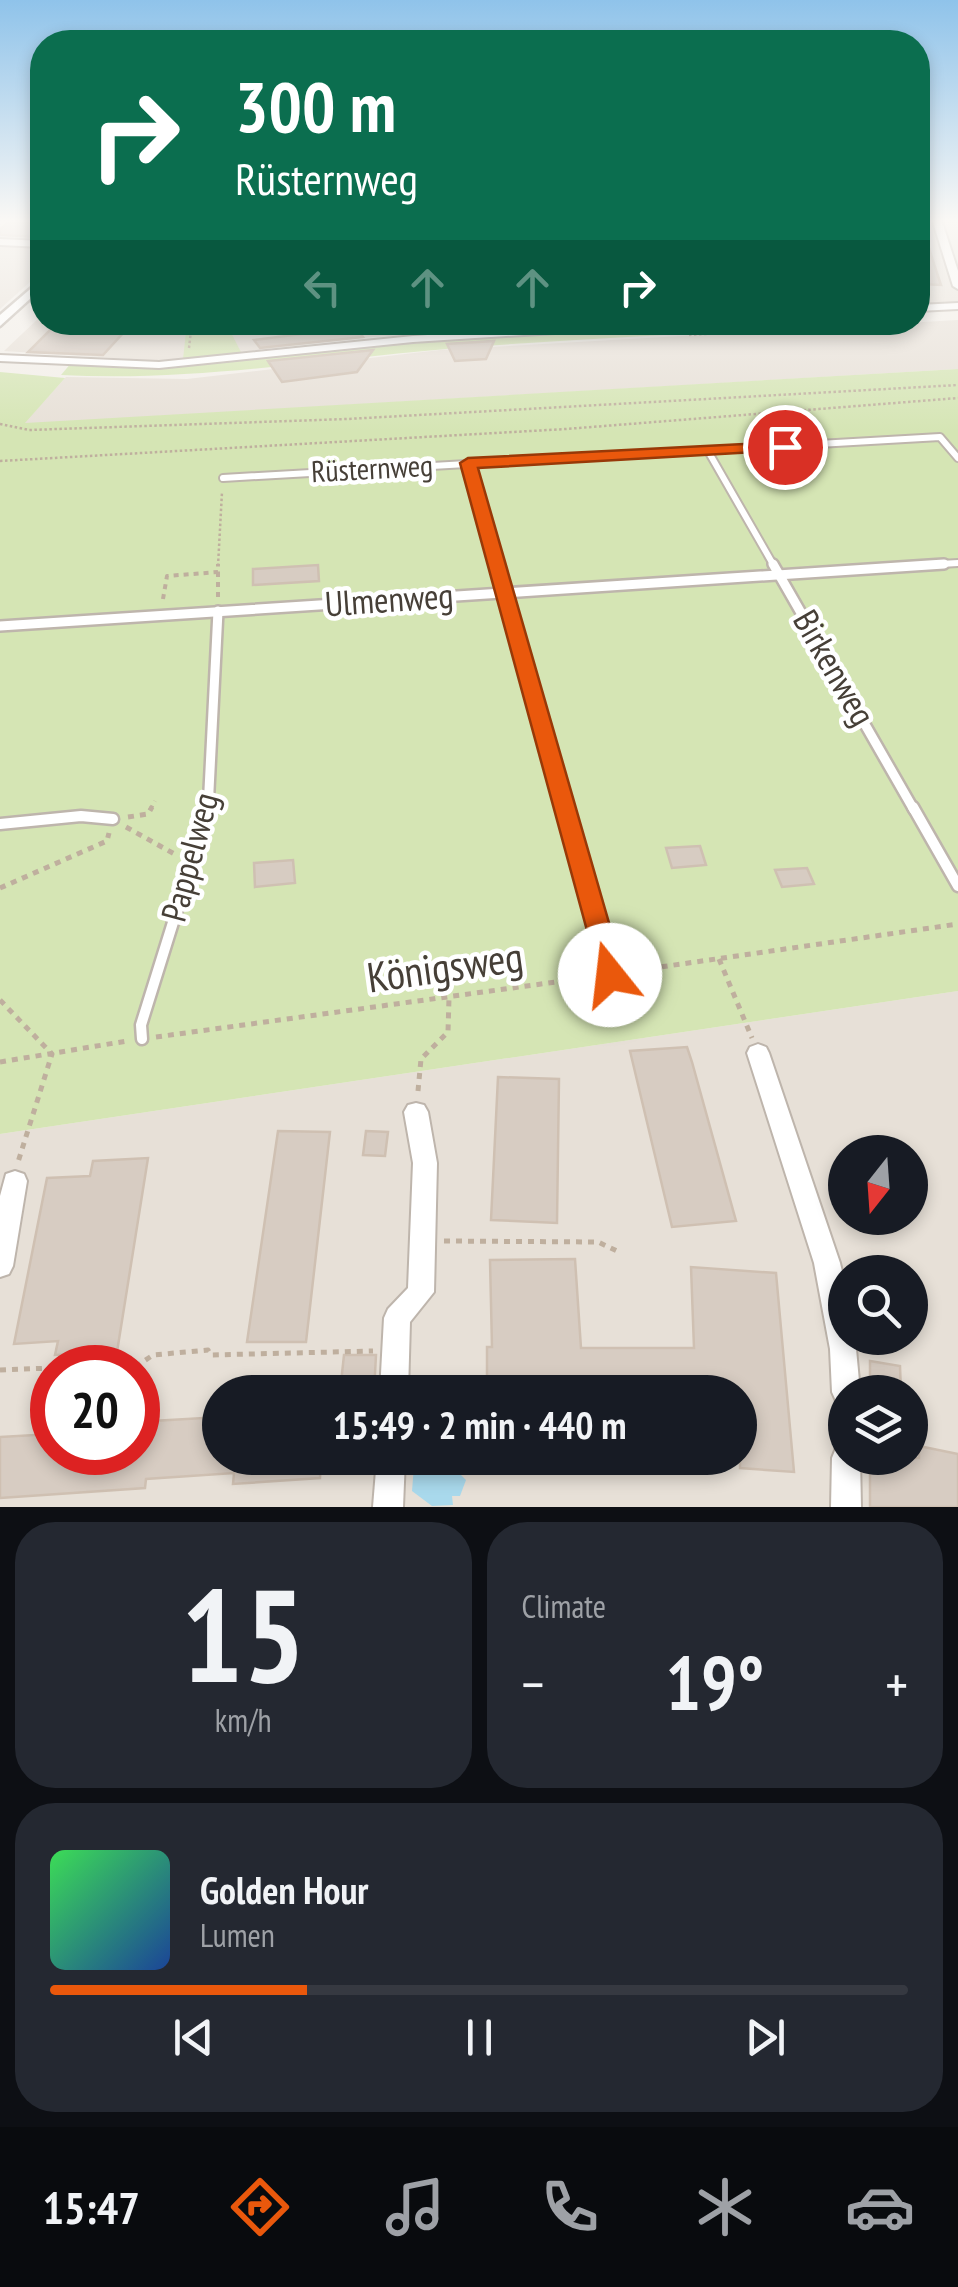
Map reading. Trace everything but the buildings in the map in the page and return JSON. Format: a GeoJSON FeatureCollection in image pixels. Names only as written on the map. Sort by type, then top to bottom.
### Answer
{"type":"FeatureCollection","features":[{"type":"Feature","properties":{"kind":"street"},"geometry":{"type":"LineString","coordinates":[[0,322],[30,293]]}},
{"type":"Feature","properties":{"kind":"street"},"geometry":{"type":"LineString","coordinates":[[930,307],[958,306]]}},
{"type":"Feature","properties":{"kind":"street"},"geometry":{"type":"LineString","coordinates":[[413,339],[415,335]]}},
{"type":"Feature","properties":{"kind":"street"},"geometry":{"type":"LineString","coordinates":[[0,358],[187,363],[468,335]]}},
{"type":"Feature","properties":{"kind":"street"},"geometry":{"type":"LineString","coordinates":[[758,1054],[819,1240],[846,1349],[846,1375]]}},
{"type":"Feature","properties":{"kind":"street"},"geometry":{"type":"LineString","coordinates":[[395,1375],[397,1318],[420,1292],[425,1163],[416,1112]]}},
{"type":"Feature","properties":{"kind":"street"},"geometry":{"type":"LineString","coordinates":[[0,1266],[15,1181]]}},
{"type":"Feature","properties":{"kind":"street"},"geometry":{"type":"LineString","coordinates":[[388,1507],[390,1475]]}},
{"type":"Feature","properties":{"kind":"street"},"geometry":{"type":"LineString","coordinates":[[846,1475],[846,1507]]}},
{"type":"Feature","properties":{"kind":"lane","name":"Rüsternweg"},"geometry":{"type":"LineString","coordinates":[[222,478],[940,438],[958,458]]}},
{"type":"Feature","properties":{"kind":"lane","name":"Birkenweg"},"geometry":{"type":"LineString","coordinates":[[708,451],[958,886]]}},
{"type":"Feature","properties":{"kind":"lane"},"geometry":{"type":"LineString","coordinates":[[468,463],[610,975]]}},
{"type":"Feature","properties":{"kind":"lane","name":"Ulmenweg"},"geometry":{"type":"LineString","coordinates":[[0,626],[958,562]]}},
{"type":"Feature","properties":{"kind":"lane","name":"Pappelweg"},"geometry":{"type":"LineString","coordinates":[[142,1039],[140,1025],[211,801],[218,611]]}},
{"type":"Feature","properties":{"kind":"lane"},"geometry":{"type":"LineString","coordinates":[[0,824],[81,816],[114,819]]}},
{"type":"Feature","properties":{"kind":"path"},"geometry":{"type":"LineString","coordinates":[[187,363],[190,335]]}},
{"type":"Feature","properties":{"kind":"path"},"geometry":{"type":"LineString","coordinates":[[0,424],[29,430],[346,419],[958,385]]}},
{"type":"Feature","properties":{"kind":"path"},"geometry":{"type":"LineString","coordinates":[[0,460],[566,429],[958,398]]}},
{"type":"Feature","properties":{"kind":"path"},"geometry":{"type":"LineString","coordinates":[[218,611],[222,478]]}},
{"type":"Feature","properties":{"kind":"path"},"geometry":{"type":"LineString","coordinates":[[161,614],[167,576],[218,572]]}},
{"type":"Feature","properties":{"kind":"path"},"geometry":{"type":"LineString","coordinates":[[114,819],[148,814],[155,801]]}},
{"type":"Feature","properties":{"kind":"path"},"geometry":{"type":"LineString","coordinates":[[114,819],[174,856],[194,857]]}},
{"type":"Feature","properties":{"kind":"path"},"geometry":{"type":"LineString","coordinates":[[0,888],[107,841],[114,819]]}},
{"type":"Feature","properties":{"kind":"path","name":"Königsweg"},"geometry":{"type":"LineString","coordinates":[[0,1062],[958,924]]}},
{"type":"Feature","properties":{"kind":"path"},"geometry":{"type":"LineString","coordinates":[[719,959],[758,1054]]}},
{"type":"Feature","properties":{"kind":"path"},"geometry":{"type":"LineString","coordinates":[[416,1112],[420,1059],[448,1032],[449,998]]}},
{"type":"Feature","properties":{"kind":"path"},"geometry":{"type":"LineString","coordinates":[[0,1000],[52,1054],[40,1095],[25,1123],[15,1181]]}},
{"type":"Feature","properties":{"kind":"path"},"geometry":{"type":"LineString","coordinates":[[450,1241],[598,1242],[618,1251]]}},
{"type":"Feature","properties":{"kind":"path"},"geometry":{"type":"LineString","coordinates":[[160,1353],[356,1351]]}},
{"type":"Feature","properties":{"kind":"path"},"geometry":{"type":"LineString","coordinates":[[0,1370],[30,1369]]}},
{"type":"Feature","properties":{"kind":"shaded area"},"geometry":{"type":"Polygon","coordinates":[[[0,292],[18,292],[0,309],[0,292]]]}},
{"type":"Feature","properties":{"kind":"shaded area"},"geometry":{"type":"Polygon","coordinates":[[[930,292],[958,292],[958,302],[930,303],[930,292]]]}},
{"type":"Feature","properties":{"kind":"shaded area"},"geometry":{"type":"Polygon","coordinates":[[[958,320],[958,369],[23,424],[66,377],[187,379],[440,350],[699,335],[930,335],[930,322],[958,320]]]}},
{"type":"Feature","properties":{"kind":"shaded area"},"geometry":{"type":"Polygon","coordinates":[[[30,326],[30,335],[406,335],[161,361],[4,351],[30,326]]]}},
{"type":"Feature","properties":{"kind":"shaded area"},"geometry":{"type":"Polygon","coordinates":[[[958,991],[958,1507],[0,1507],[0,1134],[958,991]]]}},
{"type":"Feature","properties":{"kind":"green space"},"geometry":{"type":"Polygon","coordinates":[[[186,335],[232,335],[242,354],[183,359],[186,335]]]}},
{"type":"Feature","properties":{"kind":"green space"},"geometry":{"type":"Polygon","coordinates":[[[524,335],[670,335],[446,349],[206,373],[61,375],[72,362],[133,365],[524,335]]]}},
{"type":"Feature","properties":{"kind":"green space"},"geometry":{"type":"Polygon","coordinates":[[[958,369],[958,991],[0,1134],[0,372],[65,378],[25,423],[958,369]]]}},
{"type":"Feature","properties":{"kind":"water"},"geometry":{"type":"Polygon","coordinates":[[[413,1475],[461,1475],[466,1480],[460,1496],[452,1496],[453,1505],[432,1506],[412,1491],[413,1475]]]}},
{"type":"Feature","properties":{"kind":"route"},"geometry":{"type":"LineString","coordinates":[[610,975],[468,463],[785,447]]}}]}
